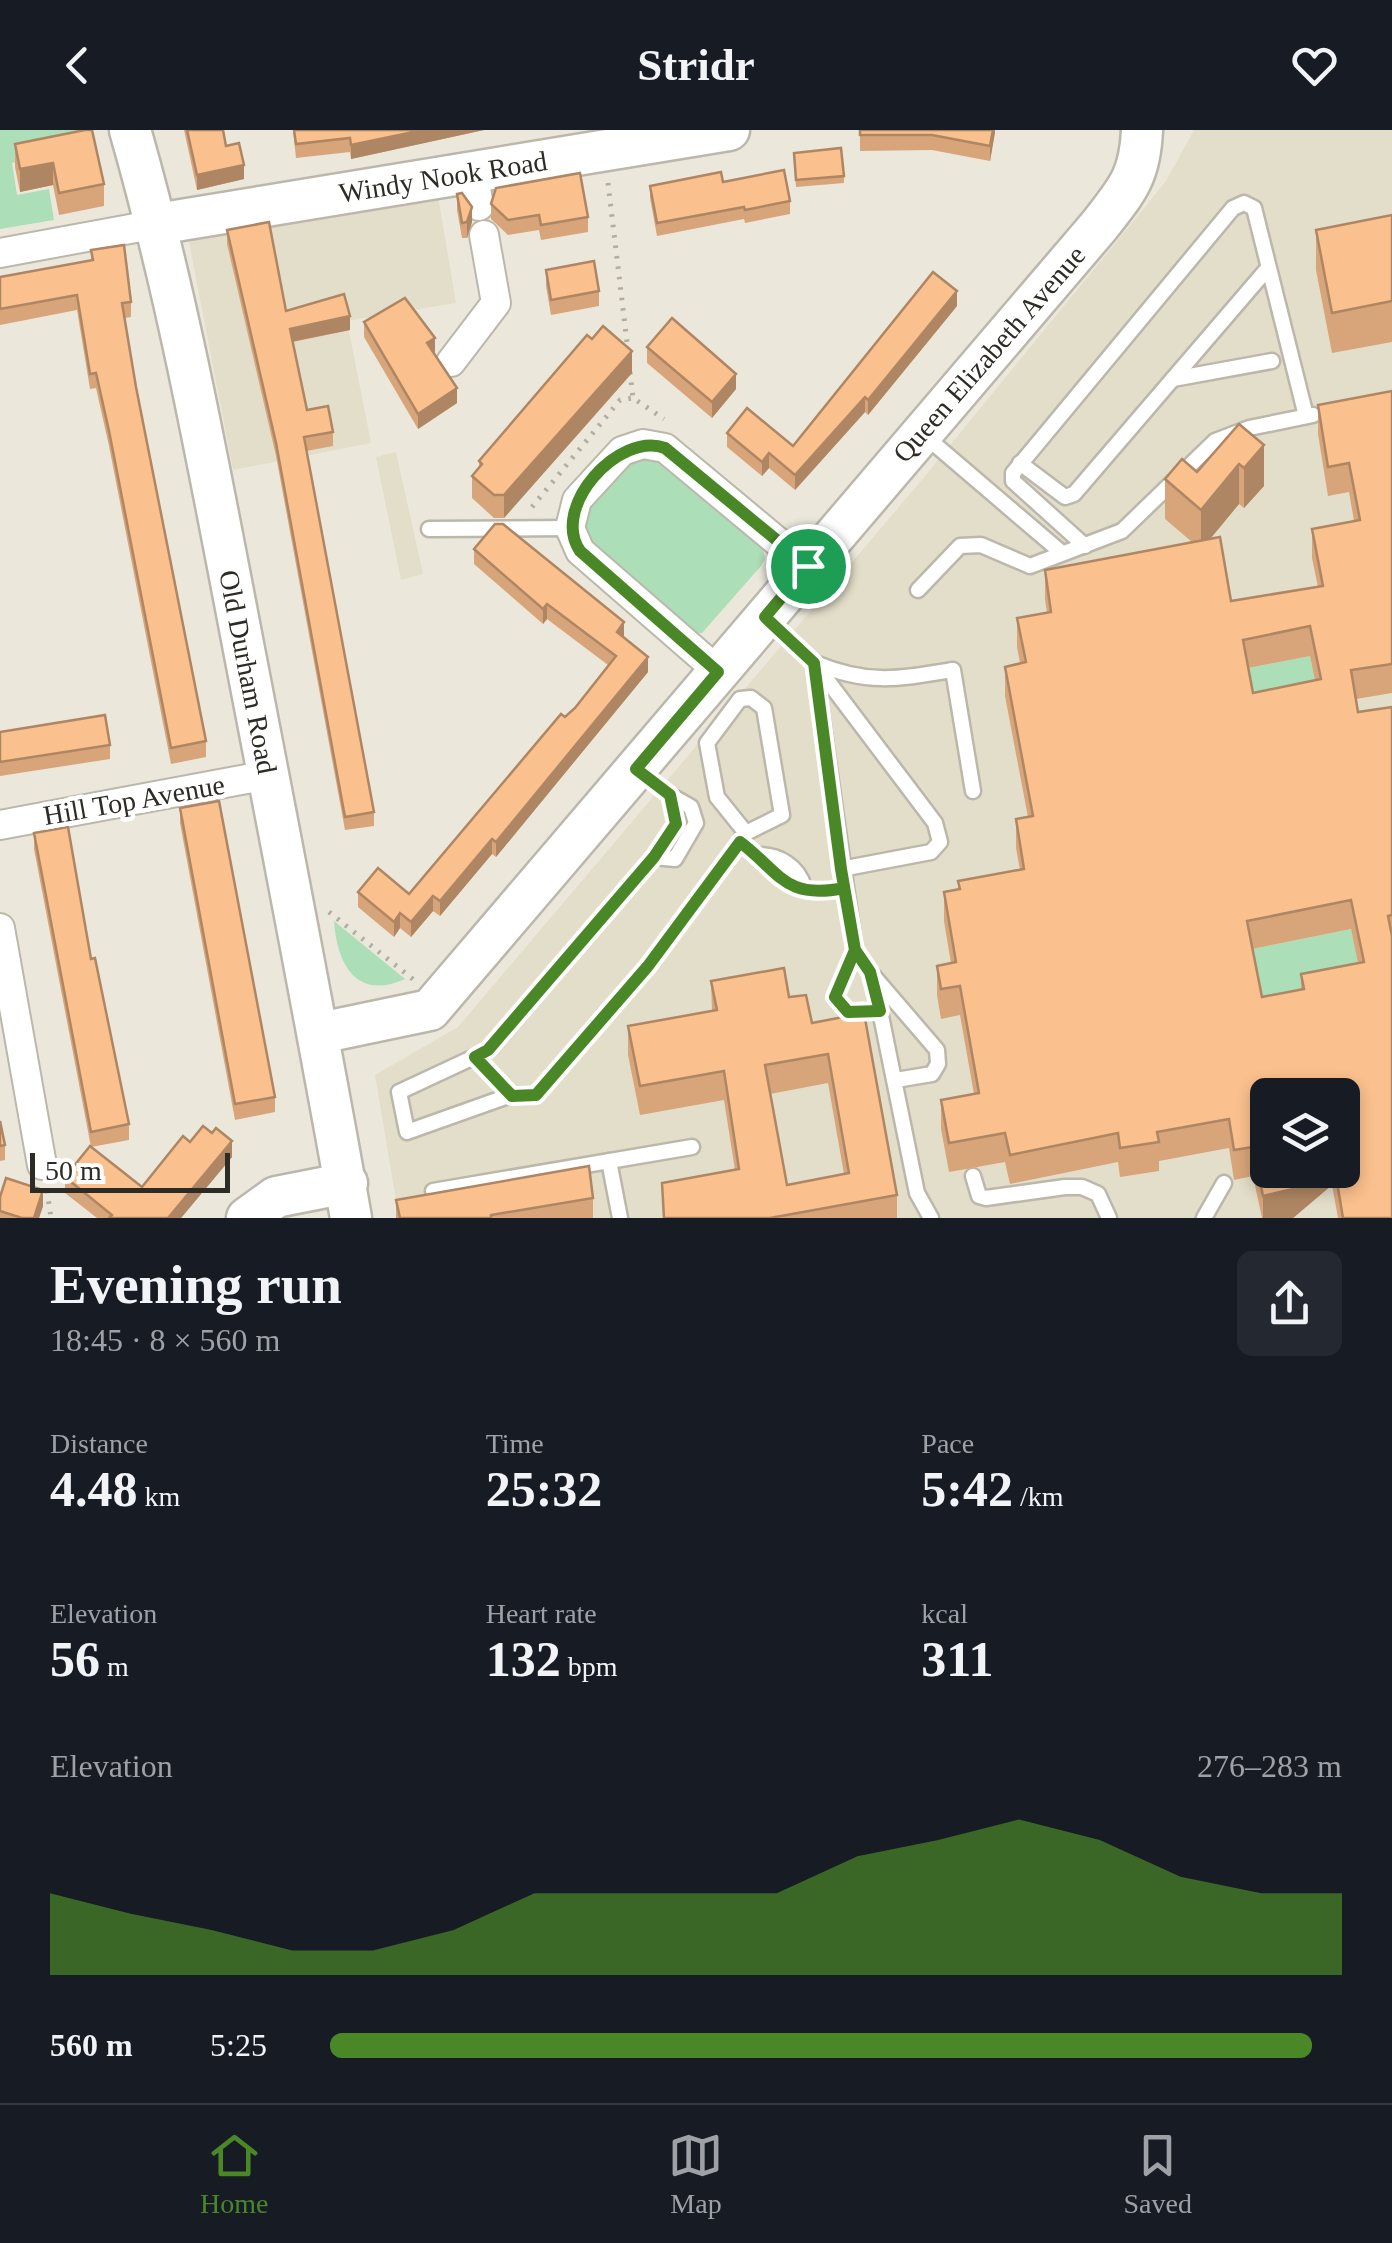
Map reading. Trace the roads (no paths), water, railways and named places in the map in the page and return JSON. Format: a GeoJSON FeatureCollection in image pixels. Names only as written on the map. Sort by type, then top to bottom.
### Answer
{"type":"FeatureCollection","features":[{"type":"Feature","properties":{"kind":"street","name":"Old Durham Road"},"geometry":{"type":"LineString","coordinates":[[130,130],[157,224],[320,1033],[349,1200]]}},
{"type":"Feature","properties":{"kind":"street","name":"Windy Nook Road"},"geometry":{"type":"LineString","coordinates":[[157,224],[476,189],[605,150],[729,130]]}},
{"type":"Feature","properties":{"kind":"street","name":"Queen Elizabeth Avenue"},"geometry":{"type":"LineString","coordinates":[[320,1033],[430,1010],[1133,182],[1140,163],[1142,130]]}},
{"type":"Feature","properties":{"kind":"street"},"geometry":{"type":"LineString","coordinates":[[0,253],[157,224]]}},
{"type":"Feature","properties":{"kind":"street"},"geometry":{"type":"LineString","coordinates":[[451,362],[496,303],[484,235]]}},
{"type":"Feature","properties":{"kind":"street"},"geometry":{"type":"LineString","coordinates":[[718,672],[580,551],[570,528],[576,500],[622,450],[654,444],[665,448],[808,566]]}},
{"type":"Feature","properties":{"kind":"street","name":"Hill Top Avenue"},"geometry":{"type":"LineString","coordinates":[[0,825],[268,775]]}},
{"type":"Feature","properties":{"kind":"street"},"geometry":{"type":"LineString","coordinates":[[0,928],[42,1166]]}},
{"type":"Feature","properties":{"kind":"street"},"geometry":{"type":"LineString","coordinates":[[248,1218],[276,1197],[349,1200]]}},
{"type":"Feature","properties":{"kind":"lane"},"geometry":{"type":"LineString","coordinates":[[1084,546],[1013,481],[1020,463],[1233,208],[1244,202],[1254,208],[1306,416]]}},
{"type":"Feature","properties":{"kind":"lane"},"geometry":{"type":"LineString","coordinates":[[1020,463],[1053,492],[1065,497],[1074,494],[1268,268]]}},
{"type":"Feature","properties":{"kind":"lane"},"geometry":{"type":"LineString","coordinates":[[1172,379],[1272,361]]}},
{"type":"Feature","properties":{"kind":"lane"},"geometry":{"type":"LineString","coordinates":[[918,590],[950,552],[971,543],[1030,566],[1122,531],[1215,441],[1248,428],[1324,413]]}},
{"type":"Feature","properties":{"kind":"lane"},"geometry":{"type":"LineString","coordinates":[[921,433],[1062,553]]}},
{"type":"Feature","properties":{"kind":"lane"},"geometry":{"type":"LineString","coordinates":[[429,529],[570,528]]}},
{"type":"Feature","properties":{"kind":"lane"},"geometry":{"type":"LineString","coordinates":[[765,617],[814,663],[935,823],[940,842],[931,852],[841,869]]}},
{"type":"Feature","properties":{"kind":"lane"},"geometry":{"type":"LineString","coordinates":[[814,663],[846,676],[887,681],[953,670],[972,790]]}},
{"type":"Feature","properties":{"kind":"lane"},"geometry":{"type":"LineString","coordinates":[[814,663],[855,950],[937,1050],[938,1064],[932,1074],[896,1080]]}},
{"type":"Feature","properties":{"kind":"lane"},"geometry":{"type":"LineString","coordinates":[[636,769],[670,795],[676,824],[654,857],[488,1050],[398,1092],[406,1132],[512,1096],[536,1095],[648,966],[743,838],[782,815],[764,708],[752,698],[740,699],[707,743],[717,797],[743,838],[773,875],[792,887],[827,892],[844,888]]}},
{"type":"Feature","properties":{"kind":"lane"},"geometry":{"type":"LineString","coordinates":[[855,950],[836,988],[838,1005],[848,1012],[880,1011]]}},
{"type":"Feature","properties":{"kind":"lane"},"geometry":{"type":"LineString","coordinates":[[870,972],[917,1192],[930,1218]]}},
{"type":"Feature","properties":{"kind":"lane"},"geometry":{"type":"LineString","coordinates":[[475,1057],[512,1096]]}},
{"type":"Feature","properties":{"kind":"lane"},"geometry":{"type":"LineString","coordinates":[[433,1191],[692,1146]]}},
{"type":"Feature","properties":{"kind":"lane"},"geometry":{"type":"LineString","coordinates":[[609,1161],[620,1218]]}},
{"type":"Feature","properties":{"kind":"lane"},"geometry":{"type":"LineString","coordinates":[[973,1176],[979,1196],[986,1198],[1082,1187],[1098,1194],[1110,1218]]}},
{"type":"Feature","properties":{"kind":"lane"},"geometry":{"type":"LineString","coordinates":[[1204,1218],[1224,1183]]}}]}
